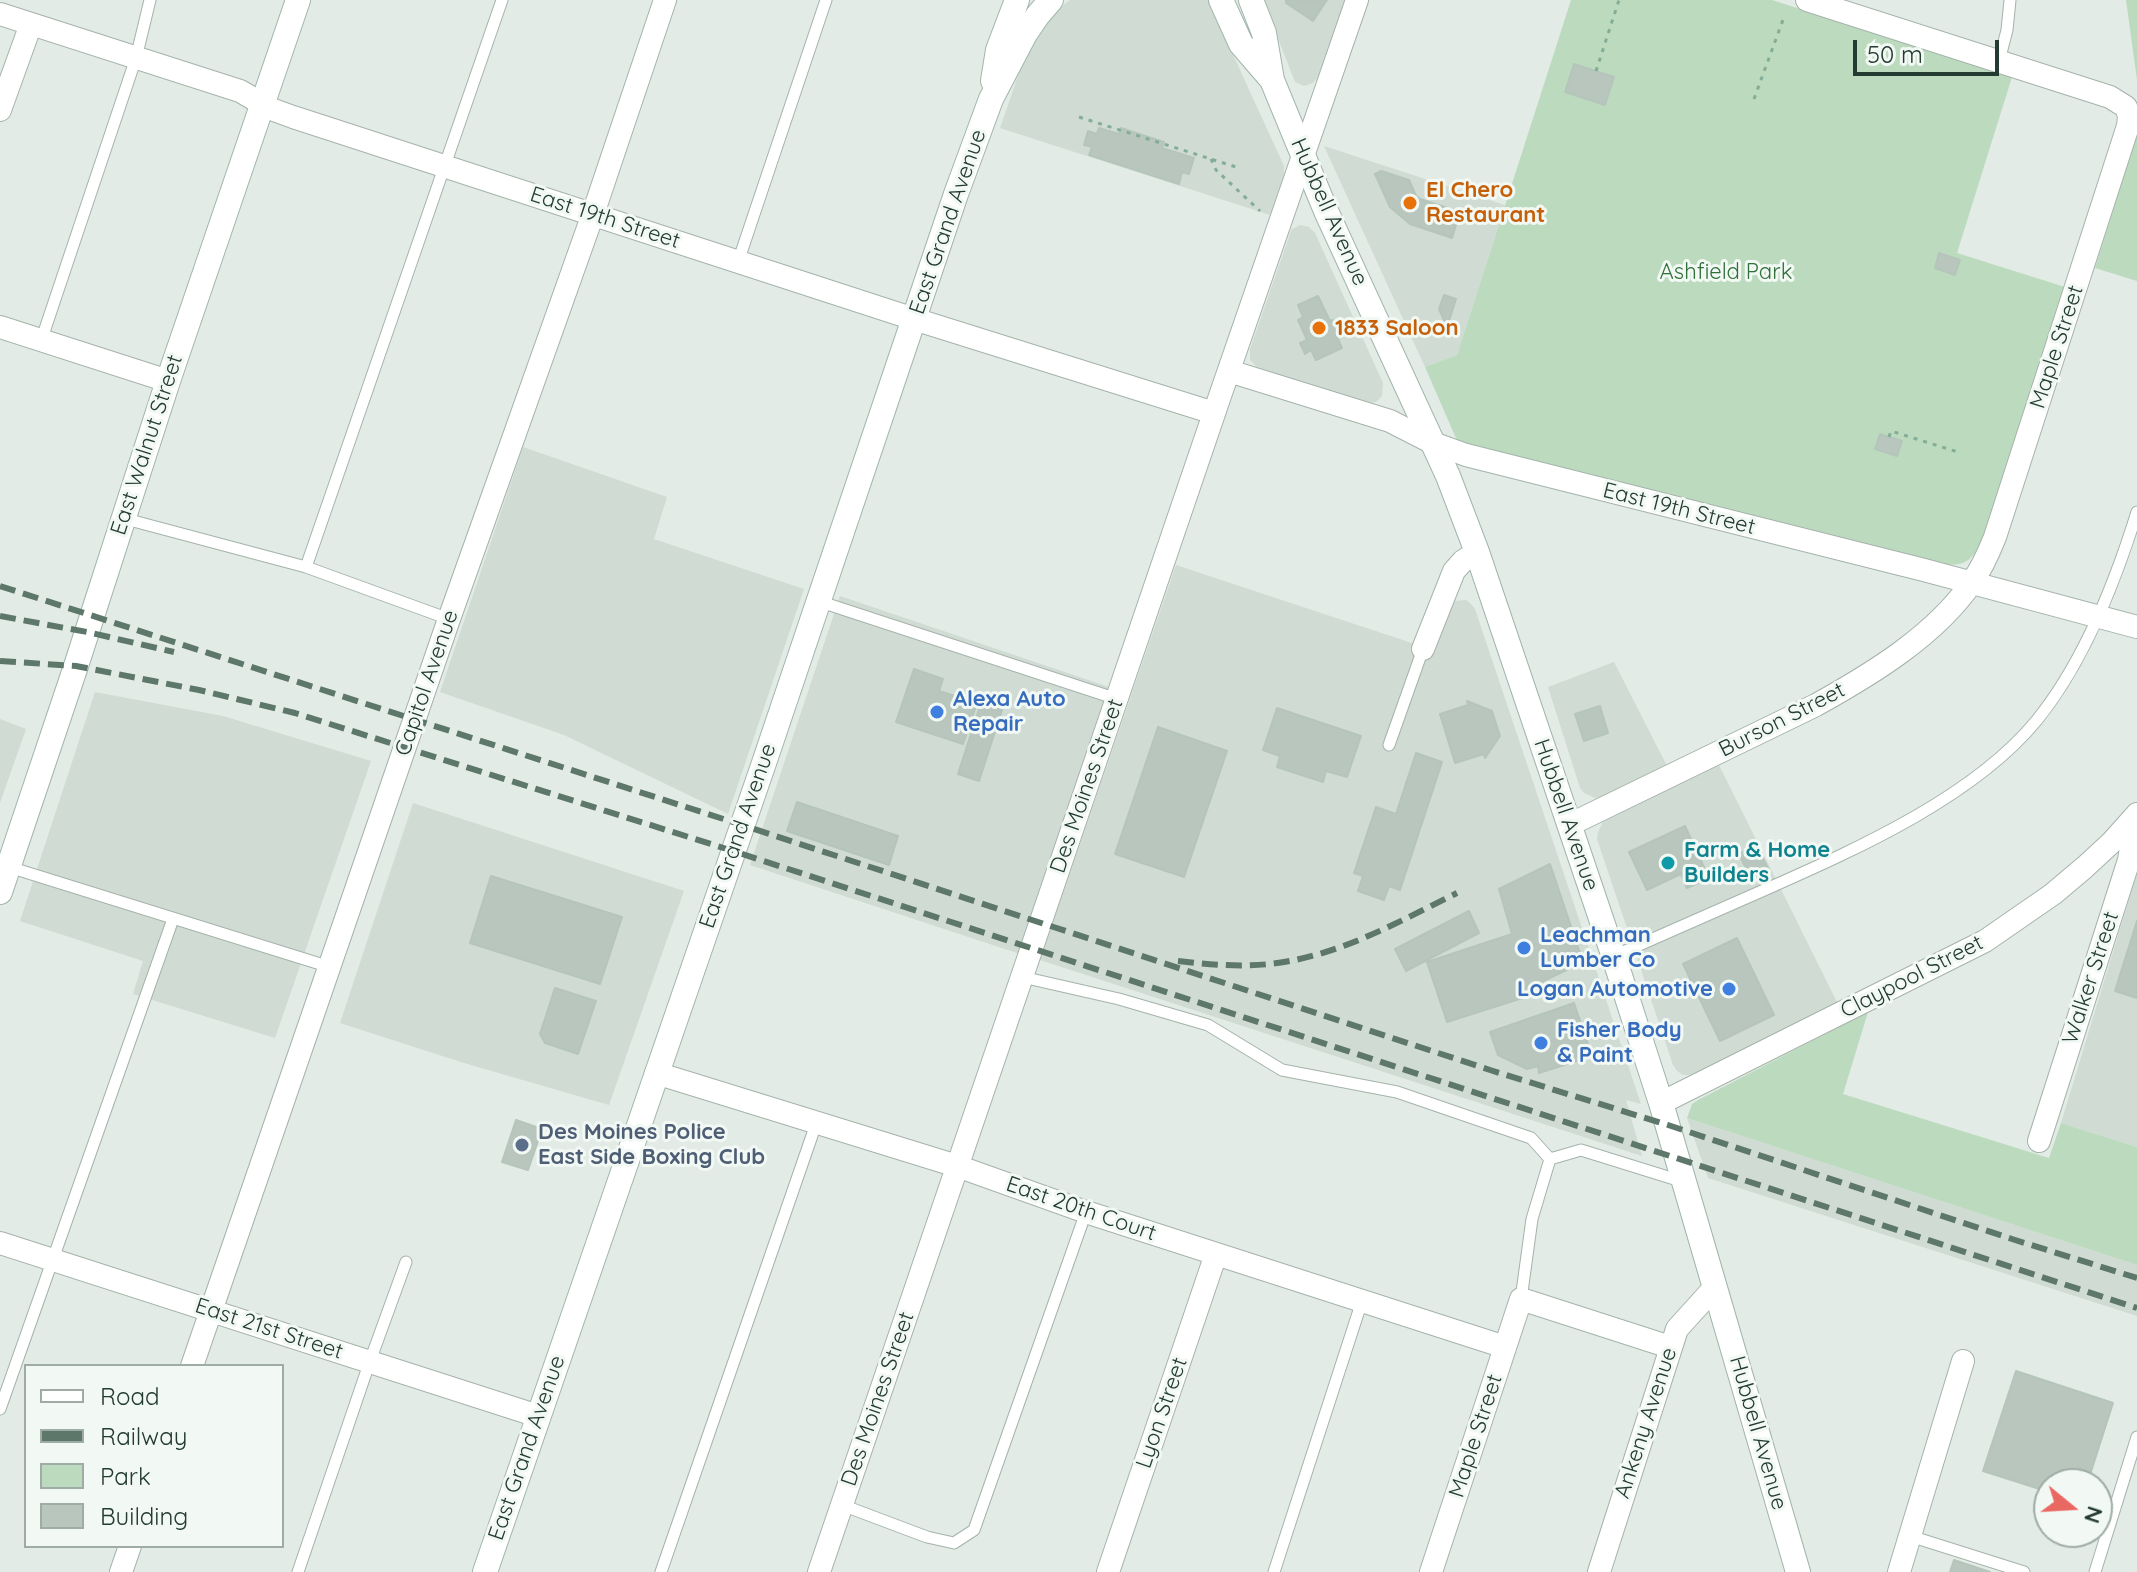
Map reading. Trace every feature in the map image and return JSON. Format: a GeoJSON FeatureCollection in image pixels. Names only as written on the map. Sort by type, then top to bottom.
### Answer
{"type":"FeatureCollection","features":[{"type":"Feature","properties":{"kind":"street","name":"East Walnut Street"},"geometry":{"type":"LineString","coordinates":[[0,892],[122,518],[298,0]]}},
{"type":"Feature","properties":{"kind":"street","name":"Capitol Avenue"},"geometry":{"type":"LineString","coordinates":[[193,1364],[665,0]]}},
{"type":"Feature","properties":{"kind":"street","name":"East Grand Avenue"},"geometry":{"type":"LineString","coordinates":[[991,99],[998,50],[1017,0]]}},
{"type":"Feature","properties":{"kind":"street","name":"East Grand Avenue"},"geometry":{"type":"LineString","coordinates":[[485,1572],[991,99],[1025,34],[1051,0]]}},
{"type":"Feature","properties":{"kind":"street","name":"Hubbell Avenue"},"geometry":{"type":"LineString","coordinates":[[1221,0],[1241,44],[1272,80]]}},
{"type":"Feature","properties":{"kind":"street","name":"Hubbell Avenue"},"geometry":{"type":"LineString","coordinates":[[1251,0],[1264,33],[1272,80],[1326,211],[1433,443],[1477,552],[1661,1103],[1798,1572]]}},
{"type":"Feature","properties":{"kind":"street","name":"Des Moines Street"},"geometry":{"type":"LineString","coordinates":[[819,1572],[1357,0]]}},
{"type":"Feature","properties":{"kind":"street"},"geometry":{"type":"LineString","coordinates":[[1807,0],[1830,4],[1999,61]]}},
{"type":"Feature","properties":{"kind":"street","name":"East 19th Street"},"geometry":{"type":"LineString","coordinates":[[16,14],[136,58],[240,91],[293,117],[1214,413]]}},
{"type":"Feature","properties":{"kind":"street"},"geometry":{"type":"LineString","coordinates":[[0,110],[16,14]]}},
{"type":"Feature","properties":{"kind":"street","name":"Maple Street"},"geometry":{"type":"LineString","coordinates":[[1972,583],[1995,537],[2129,116],[2126,107],[2110,97],[1999,61]]}},
{"type":"Feature","properties":{"kind":"street"},"geometry":{"type":"LineString","coordinates":[[0,327],[168,381]]}},
{"type":"Feature","properties":{"kind":"street","name":"East 19th Street"},"geometry":{"type":"LineString","coordinates":[[1229,371],[1390,421],[1433,443],[1466,455],[2137,627]]}},
{"type":"Feature","properties":{"kind":"street"},"geometry":{"type":"LineString","coordinates":[[1423,649],[1454,571],[1477,552]]}},
{"type":"Feature","properties":{"kind":"street","name":"Burson Street"},"geometry":{"type":"LineString","coordinates":[[1569,825],[1816,705],[1873,672],[1923,634],[1959,600],[1972,583]]}},
{"type":"Feature","properties":{"kind":"street","name":"Claypool Street"},"geometry":{"type":"LineString","coordinates":[[1661,1103],[1985,941],[2053,894],[2112,842],[2137,814]]}},
{"type":"Feature","properties":{"kind":"street","name":"Walker Street"},"geometry":{"type":"LineString","coordinates":[[2039,1141],[2129,860],[2137,814]]}},
{"type":"Feature","properties":{"kind":"street","name":"East 20th Court"},"geometry":{"type":"LineString","coordinates":[[656,1073],[957,1166],[1086,1212],[1505,1347]]}},
{"type":"Feature","properties":{"kind":"street","name":"East 21st Street"},"geometry":{"type":"LineString","coordinates":[[0,1243],[538,1416]]}},
{"type":"Feature","properties":{"kind":"street","name":"Lyon Street"},"geometry":{"type":"LineString","coordinates":[[1108,1572],[1216,1254]]}},
{"type":"Feature","properties":{"kind":"street","name":"Ankeny Avenue"},"geometry":{"type":"LineString","coordinates":[[1599,1572],[1677,1329],[1715,1287]]}},
{"type":"Feature","properties":{"kind":"street"},"geometry":{"type":"LineString","coordinates":[[1521,1299],[1670,1347]]}},
{"type":"Feature","properties":{"kind":"street","name":"Maple Street"},"geometry":{"type":"LineString","coordinates":[[1431,1572],[1521,1299]]}},
{"type":"Feature","properties":{"kind":"street"},"geometry":{"type":"LineString","coordinates":[[1899,1572],[1963,1361]]}},
{"type":"Feature","properties":{"kind":"street"},"geometry":{"type":"LineString","coordinates":[[121,1572],[129,1548]]}},
{"type":"Feature","properties":{"kind":"lane"},"geometry":{"type":"LineString","coordinates":[[41,341],[136,58],[150,0]]}},
{"type":"Feature","properties":{"kind":"lane"},"geometry":{"type":"LineString","coordinates":[[306,567],[502,0]]}},
{"type":"Feature","properties":{"kind":"lane"},"geometry":{"type":"LineString","coordinates":[[738,262],[826,0]]}},
{"type":"Feature","properties":{"kind":"lane"},"geometry":{"type":"LineString","coordinates":[[1999,61],[2010,0]]}},
{"type":"Feature","properties":{"kind":"lane"},"geometry":{"type":"LineString","coordinates":[[1614,957],[1852,851],[1911,819],[1986,769],[2036,721],[2061,684],[2098,616],[2123,558],[2137,512]]}},
{"type":"Feature","properties":{"kind":"lane"},"geometry":{"type":"LineString","coordinates":[[122,518],[306,567],[449,619]]}},
{"type":"Feature","properties":{"kind":"lane"},"geometry":{"type":"LineString","coordinates":[[818,601],[1117,699]]}},
{"type":"Feature","properties":{"kind":"lane"},"geometry":{"type":"LineString","coordinates":[[1389,745],[1423,649]]}},
{"type":"Feature","properties":{"kind":"lane"},"geometry":{"type":"LineString","coordinates":[[9,867],[330,967]]}},
{"type":"Feature","properties":{"kind":"lane"},"geometry":{"type":"LineString","coordinates":[[0,1409],[173,919]]}},
{"type":"Feature","properties":{"kind":"lane"},"geometry":{"type":"LineString","coordinates":[[1022,977],[1119,999],[1208,1025],[1282,1070],[1397,1092],[1531,1138],[1550,1159]]}},
{"type":"Feature","properties":{"kind":"lane"},"geometry":{"type":"LineString","coordinates":[[661,1572],[816,1124]]}},
{"type":"Feature","properties":{"kind":"lane"},"geometry":{"type":"LineString","coordinates":[[1550,1159],[1581,1150],[1685,1182]]}},
{"type":"Feature","properties":{"kind":"lane"},"geometry":{"type":"LineString","coordinates":[[1521,1299],[1532,1219],[1550,1159]]}},
{"type":"Feature","properties":{"kind":"lane"},"geometry":{"type":"LineString","coordinates":[[842,1505],[927,1537],[954,1543],[974,1530],[1086,1212]]}},
{"type":"Feature","properties":{"kind":"lane"},"geometry":{"type":"LineString","coordinates":[[298,1572],[406,1262]]}},
{"type":"Feature","properties":{"kind":"lane"},"geometry":{"type":"LineString","coordinates":[[1274,1572],[1362,1301]]}},
{"type":"Feature","properties":{"kind":"lane"},"geometry":{"type":"LineString","coordinates":[[2095,1572],[2137,1437]]}},
{"type":"Feature","properties":{"kind":"lane"},"geometry":{"type":"LineString","coordinates":[[1910,1536],[2024,1572]]}},
{"type":"Feature","properties":{"kind":"path"},"geometry":{"type":"LineString","coordinates":[[1596,71],[1619,0]]}},
{"type":"Feature","properties":{"kind":"path"},"geometry":{"type":"LineString","coordinates":[[1754,99],[1784,17]]}},
{"type":"Feature","properties":{"kind":"path"},"geometry":{"type":"LineString","coordinates":[[1079,117],[1236,167]]}},
{"type":"Feature","properties":{"kind":"path"},"geometry":{"type":"LineString","coordinates":[[1211,159],[1216,170],[1260,211]]}},
{"type":"Feature","properties":{"kind":"path"},"geometry":{"type":"LineString","coordinates":[[1889,437],[1891,431],[1961,453]]}},
{"type":"Feature","properties":{"kind":"shaded area"},"geometry":{"type":"Polygon","coordinates":[[[1070,0],[1208,0],[1284,166],[1284,175],[1270,215],[1000,128],[1027,50],[1055,11],[1070,0]]]}},
{"type":"Feature","properties":{"kind":"shaded area"},"geometry":{"type":"Polygon","coordinates":[[[1263,0],[1345,0],[1318,77],[1313,83],[1304,86],[1295,82],[1263,0]]]}},
{"type":"Feature","properties":{"kind":"shaded area"},"geometry":{"type":"Polygon","coordinates":[[[1324,146],[1505,205],[1457,355],[1425,367],[1324,146]]]}},
{"type":"Feature","properties":{"kind":"shaded area"},"geometry":{"type":"Polygon","coordinates":[[[1300,225],[1309,227],[1315,233],[1383,383],[1382,396],[1376,402],[1366,403],[1257,367],[1250,360],[1250,349],[1290,234],[1300,225]]]}},
{"type":"Feature","properties":{"kind":"shaded area"},"geometry":{"type":"Polygon","coordinates":[[[523,447],[667,497],[654,539],[804,589],[728,814],[564,735],[440,692],[523,447]]]}},
{"type":"Feature","properties":{"kind":"shaded area"},"geometry":{"type":"Polygon","coordinates":[[[1176,565],[1433,650],[1448,608],[1455,601],[1466,600],[1475,609],[1641,1104],[1626,1100],[1642,1156],[1040,960],[1176,565]]]}},
{"type":"Feature","properties":{"kind":"shaded area"},"geometry":{"type":"Polygon","coordinates":[[[840,596],[1109,687],[1020,954],[750,865],[840,596]]]}},
{"type":"Feature","properties":{"kind":"shaded area"},"geometry":{"type":"Polygon","coordinates":[[[1614,662],[1667,766],[1595,798],[1580,788],[1548,687],[1614,662]]]}},
{"type":"Feature","properties":{"kind":"shaded area"},"geometry":{"type":"Polygon","coordinates":[[[95,692],[223,716],[371,761],[275,1038],[133,994],[143,961],[20,921],[95,692]]]}},
{"type":"Feature","properties":{"kind":"shaded area"},"geometry":{"type":"Polygon","coordinates":[[[0,719],[26,729],[0,803],[0,719]]]}},
{"type":"Feature","properties":{"kind":"shaded area"},"geometry":{"type":"Polygon","coordinates":[[[1718,763],[1838,1004],[1692,1075],[1683,1075],[1673,1065],[1597,839],[1603,822],[1718,763]]]}},
{"type":"Feature","properties":{"kind":"shaded area"},"geometry":{"type":"Polygon","coordinates":[[[413,803],[684,891],[609,1105],[340,1023],[413,803]]]}},
{"type":"Feature","properties":{"kind":"shaded area"},"geometry":{"type":"Polygon","coordinates":[[[2137,873],[2137,1147],[2061,1123],[2137,873]]]}},
{"type":"Feature","properties":{"kind":"shaded area"},"geometry":{"type":"Polygon","coordinates":[[[1687,1118],[2137,1265],[2137,1316],[1708,1178],[1687,1118]]]}},
{"type":"Feature","properties":{"kind":"green space","name":"Ashfield Park"},"geometry":{"type":"Polygon","coordinates":[[[1571,0],[1772,0],[2012,77],[1957,253],[2065,287],[1983,538],[1964,563],[1943,564],[1458,441],[1425,367],[1457,355],[1571,0]]]}},
{"type":"Feature","properties":{"kind":"green space"},"geometry":{"type":"Polygon","coordinates":[[[2126,0],[2137,0],[2137,80],[2126,0]]]}},
{"type":"Feature","properties":{"kind":"green space"},"geometry":{"type":"Polygon","coordinates":[[[2137,134],[2137,281],[2095,268],[2137,134]]]}},
{"type":"Feature","properties":{"kind":"green space"},"geometry":{"type":"Polygon","coordinates":[[[1868,1012],[1843,1094],[2049,1158],[2061,1123],[2137,1147],[2137,1265],[1687,1118],[1692,1104],[1698,1100],[1868,1012]]]}},
{"type":"Feature","properties":{"kind":"building"},"geometry":{"type":"Polygon","coordinates":[[[1286,0],[1327,0],[1313,21],[1286,0]]]}},
{"type":"Feature","properties":{"kind":"building"},"geometry":{"type":"Polygon","coordinates":[[[1574,64],[1614,77],[1605,105],[1565,92],[1574,64]]]}},
{"type":"Feature","properties":{"kind":"building"},"geometry":{"type":"Polygon","coordinates":[[[1099,128],[1119,134],[1121,128],[1164,142],[1162,148],[1194,158],[1189,174],[1182,172],[1179,184],[1089,155],[1092,147],[1084,145],[1088,131],[1097,134],[1099,128]]]}},
{"type":"Feature","properties":{"kind":"building","name":"El Chero Restaurant"},"geometry":{"type":"Polygon","coordinates":[[[1381,171],[1409,180],[1420,199],[1460,212],[1452,238],[1410,224],[1390,207],[1375,174],[1381,171]]]}},
{"type":"Feature","properties":{"kind":"building"},"geometry":{"type":"Polygon","coordinates":[[[1939,253],[1960,260],[1955,275],[1935,268],[1939,253]]]}},
{"type":"Feature","properties":{"kind":"building"},"geometry":{"type":"Polygon","coordinates":[[[1444,295],[1456,299],[1447,327],[1439,309],[1444,295]]]}},
{"type":"Feature","properties":{"kind":"building","name":"1833 Saloon"},"geometry":{"type":"Polygon","coordinates":[[[1318,296],[1340,335],[1337,337],[1342,348],[1316,360],[1311,350],[1305,354],[1300,343],[1307,340],[1298,320],[1303,317],[1298,305],[1318,296]]]}},
{"type":"Feature","properties":{"kind":"building"},"geometry":{"type":"Polygon","coordinates":[[[1880,434],[1902,441],[1897,456],[1875,449],[1880,434]]]}},
{"type":"Feature","properties":{"kind":"building","name":"Alexa Auto Repair"},"geometry":{"type":"Polygon","coordinates":[[[914,669],[943,679],[939,691],[977,703],[963,744],[896,722],[914,669]]]}},
{"type":"Feature","properties":{"kind":"building"},"geometry":{"type":"Polygon","coordinates":[[[1467,701],[1492,711],[1500,736],[1485,758],[1484,754],[1455,763],[1440,714],[1468,705],[1467,701]]]}},
{"type":"Feature","properties":{"kind":"building"},"geometry":{"type":"Polygon","coordinates":[[[981,703],[1002,710],[979,781],[958,774],[981,703]]]}},
{"type":"Feature","properties":{"kind":"building"},"geometry":{"type":"Polygon","coordinates":[[[1600,706],[1608,733],[1584,741],[1575,714],[1600,706]]]}},
{"type":"Feature","properties":{"kind":"building"},"geometry":{"type":"Polygon","coordinates":[[[1277,708],[1361,736],[1347,777],[1326,771],[1323,782],[1277,767],[1280,756],[1263,750],[1277,708]]]}},
{"type":"Feature","properties":{"kind":"building"},"geometry":{"type":"Polygon","coordinates":[[[1158,727],[1227,751],[1184,877],[1115,854],[1158,727]]]}},
{"type":"Feature","properties":{"kind":"building"},"geometry":{"type":"Polygon","coordinates":[[[1416,753],[1442,762],[1400,890],[1389,886],[1384,900],[1358,891],[1363,876],[1354,873],[1376,807],[1396,814],[1416,753]]]}},
{"type":"Feature","properties":{"kind":"building"},"geometry":{"type":"Polygon","coordinates":[[[797,802],[898,836],[889,865],[787,831],[797,802]]]}},
{"type":"Feature","properties":{"kind":"building","name":"Farm & Home Builders"},"geometry":{"type":"Polygon","coordinates":[[[1685,826],[1709,878],[1687,888],[1681,874],[1647,890],[1629,852],[1685,826]]]}},
{"type":"Feature","properties":{"kind":"building"},"geometry":{"type":"Polygon","coordinates":[[[1756,845],[1770,872],[1752,880],[1739,854],[1756,845]]]}},
{"type":"Feature","properties":{"kind":"building","name":"Leachman Lumber Co"},"geometry":{"type":"Polygon","coordinates":[[[1550,864],[1583,962],[1529,988],[1532,995],[1447,1022],[1427,962],[1512,934],[1499,889],[1550,864]]]}},
{"type":"Feature","properties":{"kind":"building"},"geometry":{"type":"Polygon","coordinates":[[[491,876],[622,917],[600,984],[470,943],[491,876]]]}},
{"type":"Feature","properties":{"kind":"building"},"geometry":{"type":"Polygon","coordinates":[[[1469,911],[1479,933],[1406,971],[1395,949],[1469,911]]]}},
{"type":"Feature","properties":{"kind":"building"},"geometry":{"type":"Polygon","coordinates":[[[2137,921],[2137,998],[2115,991],[2137,921]]]}},
{"type":"Feature","properties":{"kind":"building","name":"Logan Automotive"},"geometry":{"type":"Polygon","coordinates":[[[1737,938],[1774,1015],[1720,1041],[1683,964],[1737,938]]]}},
{"type":"Feature","properties":{"kind":"building"},"geometry":{"type":"Polygon","coordinates":[[[555,988],[596,1001],[578,1054],[545,1043],[540,1034],[555,988]]]}},
{"type":"Feature","properties":{"kind":"building","name":"Fisher Body & Paint"},"geometry":{"type":"Polygon","coordinates":[[[1574,1003],[1592,1056],[1539,1073],[1538,1066],[1527,1069],[1498,1055],[1490,1032],[1574,1003]]]}},
{"type":"Feature","properties":{"kind":"building","name":"Des Moines Police East Side Boxing Club"},"geometry":{"type":"Polygon","coordinates":[[[516,1120],[542,1129],[528,1170],[502,1162],[516,1120]]]}},
{"type":"Feature","properties":{"kind":"building"},"geometry":{"type":"Polygon","coordinates":[[[2016,1371],[2113,1403],[2092,1468],[2033,1468],[2033,1487],[1983,1471],[2016,1371]]]}},
{"type":"Feature","properties":{"kind":"building"},"geometry":{"type":"Polygon","coordinates":[[[1954,1560],[1990,1572],[1950,1572],[1954,1560]]]}},
{"type":"Feature","properties":{"kind":"railway"},"geometry":{"type":"LineString","coordinates":[[0,586],[2137,1278]]}},
{"type":"Feature","properties":{"kind":"railway"},"geometry":{"type":"LineString","coordinates":[[0,616],[174,652]]}},
{"type":"Feature","properties":{"kind":"railway"},"geometry":{"type":"LineString","coordinates":[[0,661],[76,666],[295,713],[733,851],[2137,1308]]}},
{"type":"Feature","properties":{"kind":"railway"},"geometry":{"type":"LineString","coordinates":[[1178,961],[1245,965],[1307,957],[1373,934],[1457,893]]}},
{"type":"Feature","properties":{"kind":"place","name":"El Chero Restaurant"},"geometry":{"type":"Point","coordinates":[1410,203]}},
{"type":"Feature","properties":{"kind":"place","name":"1833 Saloon"},"geometry":{"type":"Point","coordinates":[1319,328]}},
{"type":"Feature","properties":{"kind":"place","name":"Alexa Auto Repair"},"geometry":{"type":"Point","coordinates":[937,712]}},
{"type":"Feature","properties":{"kind":"place","name":"Farm & Home Builders"},"geometry":{"type":"Point","coordinates":[1668,863]}},
{"type":"Feature","properties":{"kind":"place","name":"Leachman Lumber Co"},"geometry":{"type":"Point","coordinates":[1524,948]}},
{"type":"Feature","properties":{"kind":"place","name":"Logan Automotive"},"geometry":{"type":"Point","coordinates":[1729,989]}},
{"type":"Feature","properties":{"kind":"place","name":"Fisher Body & Paint"},"geometry":{"type":"Point","coordinates":[1541,1043]}},
{"type":"Feature","properties":{"kind":"place","name":"Des Moines Police East Side Boxing Club"},"geometry":{"type":"Point","coordinates":[522,1145]}}]}
